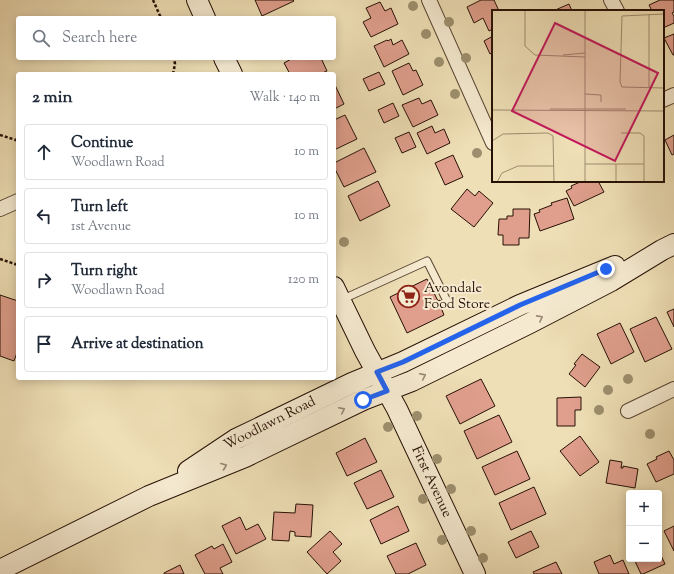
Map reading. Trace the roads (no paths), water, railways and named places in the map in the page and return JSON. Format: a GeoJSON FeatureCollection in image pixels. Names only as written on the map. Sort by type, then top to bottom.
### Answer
{"type":"FeatureCollection","features":[{"type":"Feature","properties":{"kind":"main road"},"geometry":{"type":"LineString","coordinates":[[196,0],[204,16]]}},
{"type":"Feature","properties":{"kind":"main road"},"geometry":{"type":"LineString","coordinates":[[225,60],[231,72]]}},
{"type":"Feature","properties":{"kind":"main road","name":"Woodlawn Road"},"geometry":{"type":"LineString","coordinates":[[149,496],[236,439],[352,383],[403,362],[520,305],[606,269],[668,247]]}},
{"type":"Feature","properties":{"kind":"main road","name":"Woodlawn Road"},"geometry":{"type":"LineString","coordinates":[[0,570],[149,496],[245,457],[363,400],[412,381],[611,281],[668,247]]}},
{"type":"Feature","properties":{"kind":"main road","name":"First Avenue"},"geometry":{"type":"LineString","coordinates":[[337,293],[365,350],[397,409],[475,574]]}},
{"type":"Feature","properties":{"kind":"street"},"geometry":{"type":"LineString","coordinates":[[428,0],[492,141]]}},
{"type":"Feature","properties":{"kind":"street"},"geometry":{"type":"LineString","coordinates":[[612,0],[617,10]]}},
{"type":"Feature","properties":{"kind":"street"},"geometry":{"type":"LineString","coordinates":[[664,99],[674,94]]}},
{"type":"Feature","properties":{"kind":"street"},"geometry":{"type":"LineString","coordinates":[[0,210],[16,202]]}},
{"type":"Feature","properties":{"kind":"street"},"geometry":{"type":"LineString","coordinates":[[628,411],[674,389]]}},
{"type":"Feature","properties":{"kind":"lane"},"geometry":{"type":"LineString","coordinates":[[337,293],[427,261],[447,301]]}},
{"type":"Feature","properties":{"kind":"place","name":"Avondale Food Store"},"geometry":{"type":"Point","coordinates":[409,297]}}]}
